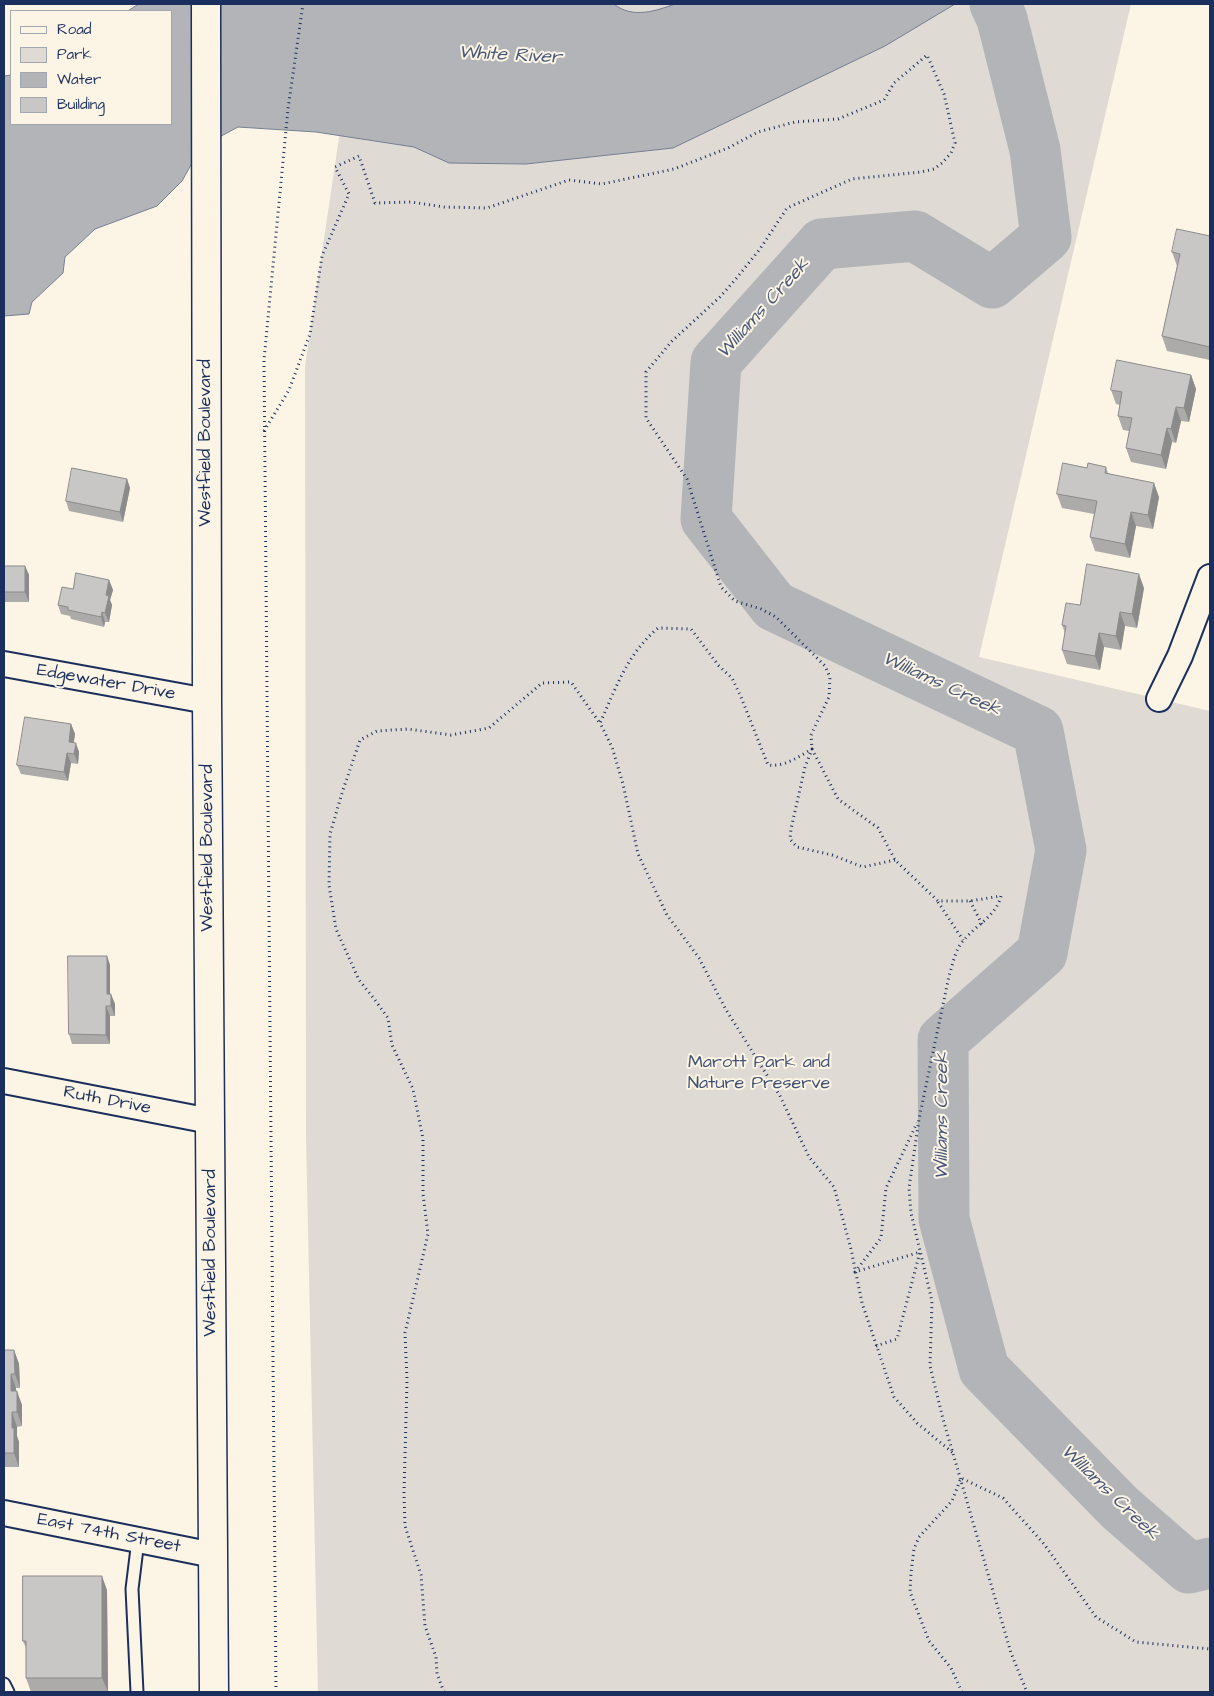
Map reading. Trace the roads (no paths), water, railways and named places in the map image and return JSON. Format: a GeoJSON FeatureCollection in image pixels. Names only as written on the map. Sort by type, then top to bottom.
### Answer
{"type":"FeatureCollection","features":[{"type":"Feature","properties":{"kind":"street","name":"Westfield Boulevard"},"geometry":{"type":"LineString","coordinates":[[206,4],[207,701],[214,1692]]}},
{"type":"Feature","properties":{"kind":"street"},"geometry":{"type":"LineString","coordinates":[[1160,699],[1180,656],[1210,577]]}},
{"type":"Feature","properties":{"kind":"street","name":"Edgewater Drive"},"geometry":{"type":"LineString","coordinates":[[4,664],[207,701]]}},
{"type":"Feature","properties":{"kind":"street","name":"Ruth Drive"},"geometry":{"type":"LineString","coordinates":[[4,1081],[210,1121]]}},
{"type":"Feature","properties":{"kind":"street","name":"East 74th Street"},"geometry":{"type":"LineString","coordinates":[[4,1513],[213,1555]]}},
{"type":"Feature","properties":{"kind":"lane"},"geometry":{"type":"LineString","coordinates":[[137,1692],[132,1589],[138,1540]]}},
{"type":"Feature","properties":{"kind":"water","name":"White River"},"geometry":{"type":"Polygon","coordinates":[[[139,4],[614,4],[628,11],[644,12],[675,4],[955,4],[885,46],[673,148],[526,164],[449,163],[414,147],[316,132],[238,127],[201,147],[182,181],[157,206],[95,229],[65,257],[63,273],[32,302],[29,314],[4,316],[4,76],[10,75],[10,125],[172,125],[172,10],[130,10],[139,4]]]}},
{"type":"Feature","properties":{"kind":"waterway","name":"Williams Creek"},"geometry":{"type":"LineString","coordinates":[[995,4],[1002,19],[1035,150],[1046,237],[992,283],[915,236],[822,244],[716,362],[706,519],[774,606],[1038,731],[1061,850],[1042,953],[943,1040],[944,1219],[984,1369],[1120,1508],[1189,1568],[1210,1563]]}},
{"type":"Feature","properties":{"kind":"park label","name":"Marott Park and Nature Preserve"},"geometry":{"type":"Point","coordinates":[759,1073]}}]}
